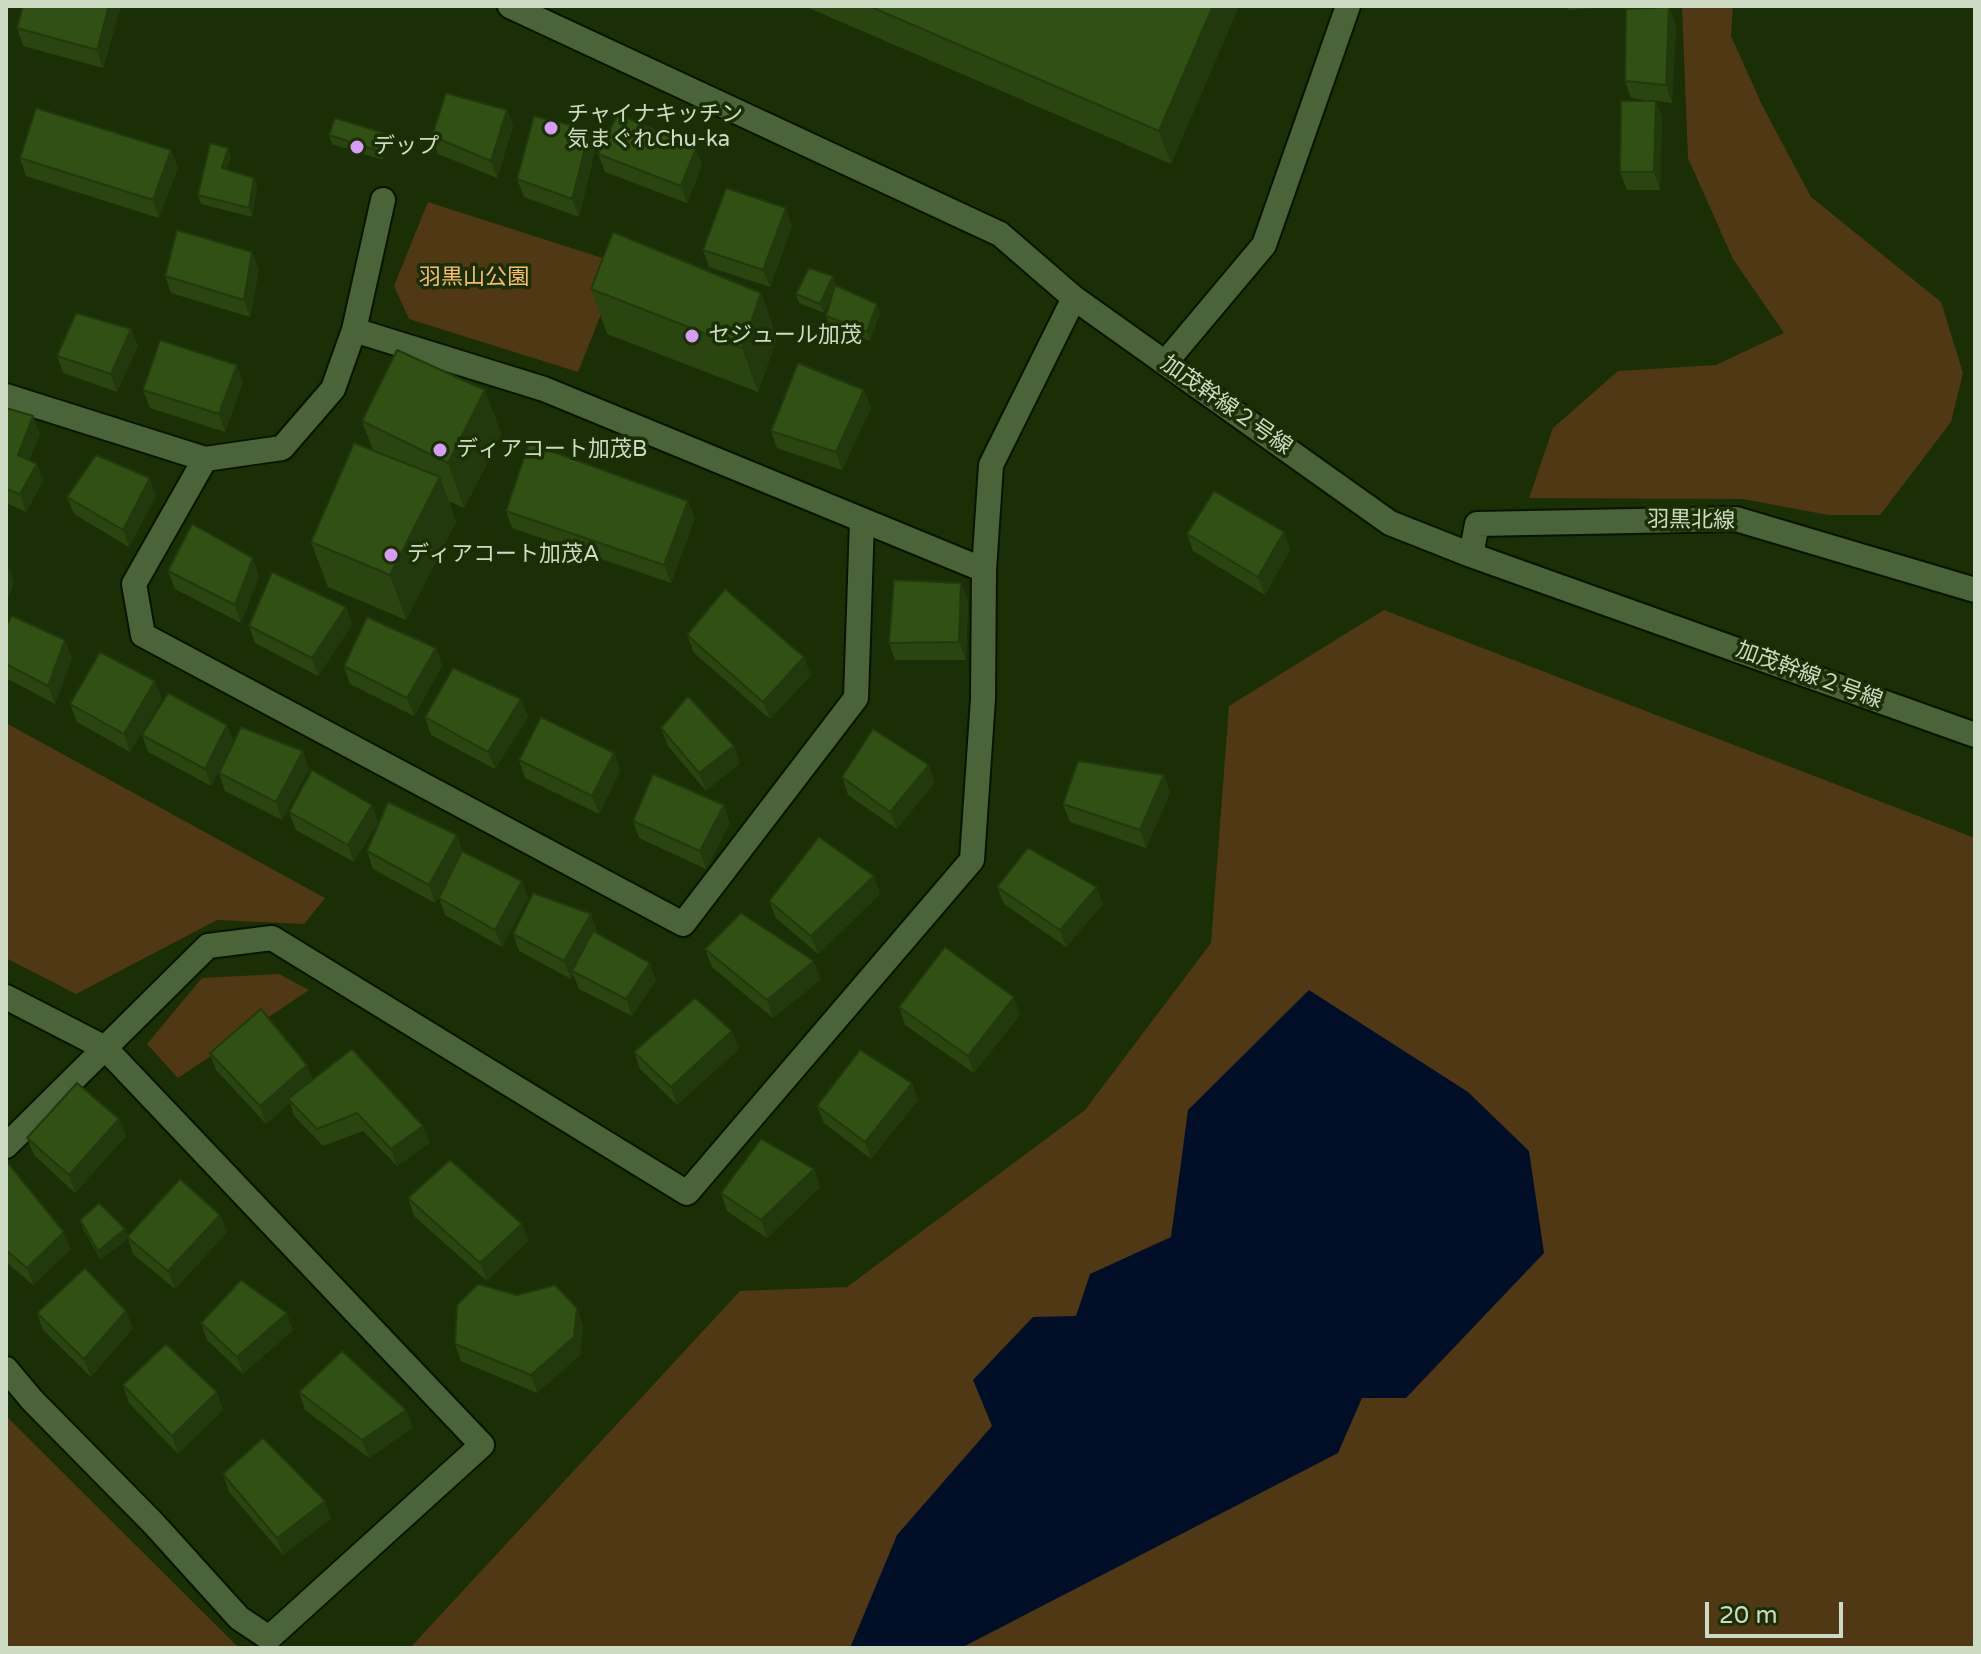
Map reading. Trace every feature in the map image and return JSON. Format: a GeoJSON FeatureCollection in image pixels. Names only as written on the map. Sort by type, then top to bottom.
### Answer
{"type":"FeatureCollection","features":[{"type":"Feature","properties":{"kind":"street","name":"加茂幹線２号線"},"geometry":{"type":"LineString","coordinates":[[510,6],[551,14],[1000,234],[1074,298],[1390,523],[1471,555],[1975,735]]}},
{"type":"Feature","properties":{"kind":"street"},"geometry":{"type":"LineString","coordinates":[[1165,363],[1264,245],[1348,6]]}},
{"type":"Feature","properties":{"kind":"street"},"geometry":{"type":"LineString","coordinates":[[6,396],[205,459],[282,448],[333,389],[354,330],[383,200]]}},
{"type":"Feature","properties":{"kind":"street"},"geometry":{"type":"LineString","coordinates":[[6,1146],[208,946],[272,938],[687,1193],[972,860],[983,699],[984,570],[991,465],[1074,298]]}},
{"type":"Feature","properties":{"kind":"street"},"geometry":{"type":"LineString","coordinates":[[354,330],[544,389],[984,570]]}},
{"type":"Feature","properties":{"kind":"street"},"geometry":{"type":"LineString","coordinates":[[205,459],[134,584],[143,635],[683,924],[856,698],[862,521]]}},
{"type":"Feature","properties":{"kind":"street","name":"羽黒北線"},"geometry":{"type":"LineString","coordinates":[[1471,555],[1477,524],[1736,519],[1975,590]]}},
{"type":"Feature","properties":{"kind":"street"},"geometry":{"type":"LineString","coordinates":[[6,997],[105,1048],[482,1445],[269,1638],[239,1618],[6,1369]]}},
{"type":"Feature","properties":{"kind":"green space"},"geometry":{"type":"Polygon","coordinates":[[[1682,6],[1733,6],[1731,36],[1763,107],[1811,197],[1941,302],[1963,373],[1951,422],[1880,515],[1828,515],[1743,499],[1529,498],[1553,428],[1618,371],[1716,365],[1784,333],[1733,259],[1688,158],[1682,6]]]}},
{"type":"Feature","properties":{"kind":"green space","name":"羽黒山公園"},"geometry":{"type":"Polygon","coordinates":[[[428,202],[621,264],[578,372],[409,319],[394,286],[428,202]]]}},
{"type":"Feature","properties":{"kind":"green space"},"geometry":{"type":"Polygon","coordinates":[[[1384,610],[1975,838],[1975,1648],[410,1648],[740,1291],[847,1287],[1085,1110],[1211,943],[1229,706],[1384,610]]]}},
{"type":"Feature","properties":{"kind":"green space"},"geometry":{"type":"Polygon","coordinates":[[[6,723],[325,898],[304,924],[217,920],[76,994],[6,958],[6,723]]]}},
{"type":"Feature","properties":{"kind":"green space"},"geometry":{"type":"Polygon","coordinates":[[[279,974],[309,990],[178,1078],[147,1044],[202,978],[279,974]]]}},
{"type":"Feature","properties":{"kind":"green space"},"geometry":{"type":"Polygon","coordinates":[[[6,1416],[239,1648],[6,1648],[6,1416]]]}},
{"type":"Feature","properties":{"kind":"water"},"geometry":{"type":"Polygon","coordinates":[[[1309,990],[1468,1092],[1529,1151],[1544,1253],[1406,1398],[1362,1398],[1338,1453],[961,1648],[850,1648],[897,1535],[992,1426],[973,1380],[1033,1317],[1076,1316],[1090,1274],[1171,1237],[1188,1110],[1309,990]]]}},
{"type":"Feature","properties":{"kind":"building"},"geometry":{"type":"Polygon","coordinates":[[[23,6],[109,6],[97,50],[17,28],[23,6]]]}},
{"type":"Feature","properties":{"kind":"building"},"geometry":{"type":"Polygon","coordinates":[[[869,6],[1213,6],[1159,131],[869,6]]]}},
{"type":"Feature","properties":{"kind":"building"},"geometry":{"type":"Polygon","coordinates":[[[1669,7],[1666,85],[1625,81],[1626,9],[1669,7]]]}},
{"type":"Feature","properties":{"kind":"building"},"geometry":{"type":"Polygon","coordinates":[[[446,93],[507,110],[491,161],[432,136],[446,93]]]}},
{"type":"Feature","properties":{"kind":"building"},"geometry":{"type":"Polygon","coordinates":[[[1621,101],[1656,101],[1654,172],[1620,172],[1621,101]]]}},
{"type":"Feature","properties":{"kind":"building"},"geometry":{"type":"Polygon","coordinates":[[[36,108],[171,150],[153,200],[20,158],[36,108]]]}},
{"type":"Feature","properties":{"kind":"building"},"geometry":{"type":"Polygon","coordinates":[[[618,114],[696,148],[681,186],[598,154],[618,114]]]}},
{"type":"Feature","properties":{"kind":"building"},"geometry":{"type":"Polygon","coordinates":[[[534,116],[590,130],[572,199],[517,179],[534,116]]]}},
{"type":"Feature","properties":{"kind":"building"},"geometry":{"type":"Polygon","coordinates":[[[335,118],[384,133],[379,151],[329,135],[335,118]]]}},
{"type":"Feature","properties":{"kind":"building"},"geometry":{"type":"Polygon","coordinates":[[[210,143],[228,148],[222,168],[254,178],[249,208],[198,195],[210,143]]]}},
{"type":"Feature","properties":{"kind":"building"},"geometry":{"type":"Polygon","coordinates":[[[726,188],[786,208],[763,270],[703,250],[726,188]]]}},
{"type":"Feature","properties":{"kind":"building"},"geometry":{"type":"Polygon","coordinates":[[[177,230],[252,252],[244,300],[165,276],[177,230]]]}},
{"type":"Feature","properties":{"kind":"building"},"geometry":{"type":"Polygon","coordinates":[[[613,232],[761,293],[742,348],[591,289],[613,232]]]}},
{"type":"Feature","properties":{"kind":"building"},"geometry":{"type":"Polygon","coordinates":[[[809,268],[833,276],[820,304],[796,294],[809,268]]]}},
{"type":"Feature","properties":{"kind":"building"},"geometry":{"type":"Polygon","coordinates":[[[835,285],[877,304],[867,332],[826,316],[835,285]]]}},
{"type":"Feature","properties":{"kind":"building"},"geometry":{"type":"Polygon","coordinates":[[[76,313],[131,329],[111,374],[57,356],[76,313]]]}},
{"type":"Feature","properties":{"kind":"building"},"geometry":{"type":"Polygon","coordinates":[[[160,340],[237,365],[219,414],[143,390],[160,340]]]}},
{"type":"Feature","properties":{"kind":"building"},"geometry":{"type":"Polygon","coordinates":[[[397,350],[485,390],[448,463],[362,421],[397,350]]]}},
{"type":"Feature","properties":{"kind":"building"},"geometry":{"type":"Polygon","coordinates":[[[798,363],[864,390],[836,452],[771,431],[798,363]]]}},
{"type":"Feature","properties":{"kind":"building"},"geometry":{"type":"Polygon","coordinates":[[[6,408],[33,416],[18,455],[37,464],[20,494],[6,489],[6,408]]]}},
{"type":"Feature","properties":{"kind":"building"},"geometry":{"type":"Polygon","coordinates":[[[354,443],[440,477],[390,575],[311,542],[354,443]]]}},
{"type":"Feature","properties":{"kind":"building"},"geometry":{"type":"Polygon","coordinates":[[[529,443],[688,501],[664,565],[506,511],[529,443]]]}},
{"type":"Feature","properties":{"kind":"building"},"geometry":{"type":"Polygon","coordinates":[[[96,455],[150,478],[123,530],[67,497],[96,455]]]}},
{"type":"Feature","properties":{"kind":"building"},"geometry":{"type":"Polygon","coordinates":[[[1214,491],[1284,532],[1258,577],[1187,534],[1214,491]]]}},
{"type":"Feature","properties":{"kind":"building"},"geometry":{"type":"Polygon","coordinates":[[[192,524],[253,558],[235,605],[168,571],[192,524]]]}},
{"type":"Feature","properties":{"kind":"building"},"geometry":{"type":"Polygon","coordinates":[[[272,572],[346,607],[312,658],[249,626],[272,572]]]}},
{"type":"Feature","properties":{"kind":"building"},"geometry":{"type":"Polygon","coordinates":[[[894,580],[961,583],[959,642],[889,643],[894,580]]]}},
{"type":"Feature","properties":{"kind":"building"},"geometry":{"type":"Polygon","coordinates":[[[725,589],[804,657],[763,702],[687,635],[725,589]]]}},
{"type":"Feature","properties":{"kind":"building"},"geometry":{"type":"Polygon","coordinates":[[[12,616],[65,640],[48,686],[6,664],[6,626],[12,616]]]}},
{"type":"Feature","properties":{"kind":"building"},"geometry":{"type":"Polygon","coordinates":[[[367,617],[436,648],[407,698],[344,666],[367,617]]]}},
{"type":"Feature","properties":{"kind":"building"},"geometry":{"type":"Polygon","coordinates":[[[100,652],[155,681],[124,734],[70,704],[100,652]]]}},
{"type":"Feature","properties":{"kind":"building"},"geometry":{"type":"Polygon","coordinates":[[[453,668],[521,699],[488,752],[425,717],[453,668]]]}},
{"type":"Feature","properties":{"kind":"building"},"geometry":{"type":"Polygon","coordinates":[[[168,693],[227,725],[205,769],[142,735],[168,693]]]}},
{"type":"Feature","properties":{"kind":"building"},"geometry":{"type":"Polygon","coordinates":[[[688,696],[734,746],[699,773],[661,728],[688,696]]]}},
{"type":"Feature","properties":{"kind":"building"},"geometry":{"type":"Polygon","coordinates":[[[541,717],[614,753],[592,796],[519,760],[541,717]]]}},
{"type":"Feature","properties":{"kind":"building"},"geometry":{"type":"Polygon","coordinates":[[[241,727],[303,751],[276,802],[219,773],[241,727]]]}},
{"type":"Feature","properties":{"kind":"building"},"geometry":{"type":"Polygon","coordinates":[[[873,729],[929,765],[890,812],[842,777],[873,729]]]}},
{"type":"Feature","properties":{"kind":"building"},"geometry":{"type":"Polygon","coordinates":[[[1078,761],[1164,775],[1140,830],[1063,804],[1078,761]]]}},
{"type":"Feature","properties":{"kind":"building"},"geometry":{"type":"Polygon","coordinates":[[[312,770],[372,805],[348,845],[289,812],[312,770]]]}},
{"type":"Feature","properties":{"kind":"building"},"geometry":{"type":"Polygon","coordinates":[[[653,774],[724,805],[700,851],[633,821],[653,774]]]}},
{"type":"Feature","properties":{"kind":"building"},"geometry":{"type":"Polygon","coordinates":[[[388,802],[457,835],[429,885],[367,851],[388,802]]]}},
{"type":"Feature","properties":{"kind":"building"},"geometry":{"type":"Polygon","coordinates":[[[819,837],[874,876],[811,936],[769,901],[819,837]]]}},
{"type":"Feature","properties":{"kind":"building"},"geometry":{"type":"Polygon","coordinates":[[[1028,848],[1097,887],[1060,930],[997,887],[1028,848]]]}},
{"type":"Feature","properties":{"kind":"building"},"geometry":{"type":"Polygon","coordinates":[[[462,851],[522,881],[495,930],[439,898],[462,851]]]}},
{"type":"Feature","properties":{"kind":"building"},"geometry":{"type":"Polygon","coordinates":[[[533,893],[591,914],[564,961],[513,934],[533,893]]]}},
{"type":"Feature","properties":{"kind":"building"},"geometry":{"type":"Polygon","coordinates":[[[741,913],[814,961],[767,1000],[705,949],[741,913]]]}},
{"type":"Feature","properties":{"kind":"building"},"geometry":{"type":"Polygon","coordinates":[[[593,931],[650,963],[626,999],[572,971],[593,931]]]}},
{"type":"Feature","properties":{"kind":"building"},"geometry":{"type":"Polygon","coordinates":[[[945,947],[1014,997],[968,1056],[899,1007],[945,947]]]}},
{"type":"Feature","properties":{"kind":"building"},"geometry":{"type":"Polygon","coordinates":[[[695,998],[732,1031],[671,1087],[634,1052],[695,998]]]}},
{"type":"Feature","properties":{"kind":"building"},"geometry":{"type":"Polygon","coordinates":[[[261,1009],[307,1065],[260,1106],[210,1053],[261,1009]]]}},
{"type":"Feature","properties":{"kind":"building"},"geometry":{"type":"Polygon","coordinates":[[[352,1049],[423,1126],[391,1149],[357,1113],[317,1129],[288,1099],[352,1049]]]}},
{"type":"Feature","properties":{"kind":"building"},"geometry":{"type":"Polygon","coordinates":[[[860,1050],[912,1083],[865,1142],[817,1106],[860,1050]]]}},
{"type":"Feature","properties":{"kind":"building"},"geometry":{"type":"Polygon","coordinates":[[[77,1083],[119,1119],[69,1175],[27,1138],[77,1083]]]}},
{"type":"Feature","properties":{"kind":"building"},"geometry":{"type":"Polygon","coordinates":[[[761,1139],[814,1169],[761,1220],[721,1193],[761,1139]]]}},
{"type":"Feature","properties":{"kind":"building"},"geometry":{"type":"Polygon","coordinates":[[[450,1160],[522,1224],[480,1263],[408,1198],[450,1160]]]}},
{"type":"Feature","properties":{"kind":"building"},"geometry":{"type":"Polygon","coordinates":[[[7,1162],[64,1232],[27,1268],[6,1250],[7,1162]]]}},
{"type":"Feature","properties":{"kind":"building"},"geometry":{"type":"Polygon","coordinates":[[[180,1179],[220,1215],[168,1271],[127,1237],[180,1179]]]}},
{"type":"Feature","properties":{"kind":"building"},"geometry":{"type":"Polygon","coordinates":[[[99,1203],[125,1229],[98,1251],[80,1220],[99,1203]]]}},
{"type":"Feature","properties":{"kind":"building"},"geometry":{"type":"Polygon","coordinates":[[[85,1268],[126,1311],[84,1359],[37,1313],[85,1268]]]}},
{"type":"Feature","properties":{"kind":"building"},"geometry":{"type":"Polygon","coordinates":[[[241,1280],[287,1313],[237,1357],[201,1323],[241,1280]]]}},
{"type":"Feature","properties":{"kind":"building"},"geometry":{"type":"Polygon","coordinates":[[[478,1284],[517,1295],[555,1285],[577,1308],[574,1337],[531,1375],[455,1344],[457,1305],[478,1284]]]}},
{"type":"Feature","properties":{"kind":"building"},"geometry":{"type":"Polygon","coordinates":[[[166,1344],[217,1392],[172,1436],[123,1385],[166,1344]]]}},
{"type":"Feature","properties":{"kind":"building"},"geometry":{"type":"Polygon","coordinates":[[[342,1351],[406,1410],[362,1440],[299,1392],[342,1351]]]}},
{"type":"Feature","properties":{"kind":"building"},"geometry":{"type":"Polygon","coordinates":[[[263,1438],[325,1501],[277,1538],[223,1474],[263,1438]]]}},
{"type":"Feature","properties":{"kind":"place","name":"チャイナキッチン 気まぐれChu-ka"},"geometry":{"type":"Point","coordinates":[551,128]}},
{"type":"Feature","properties":{"kind":"place","name":"デップ"},"geometry":{"type":"Point","coordinates":[357,147]}},
{"type":"Feature","properties":{"kind":"place","name":"セジュール加茂"},"geometry":{"type":"Point","coordinates":[692,336]}},
{"type":"Feature","properties":{"kind":"place","name":"ディアコート加茂B"},"geometry":{"type":"Point","coordinates":[440,450]}},
{"type":"Feature","properties":{"kind":"place","name":"ディアコート加茂A"},"geometry":{"type":"Point","coordinates":[391,555]}}]}
